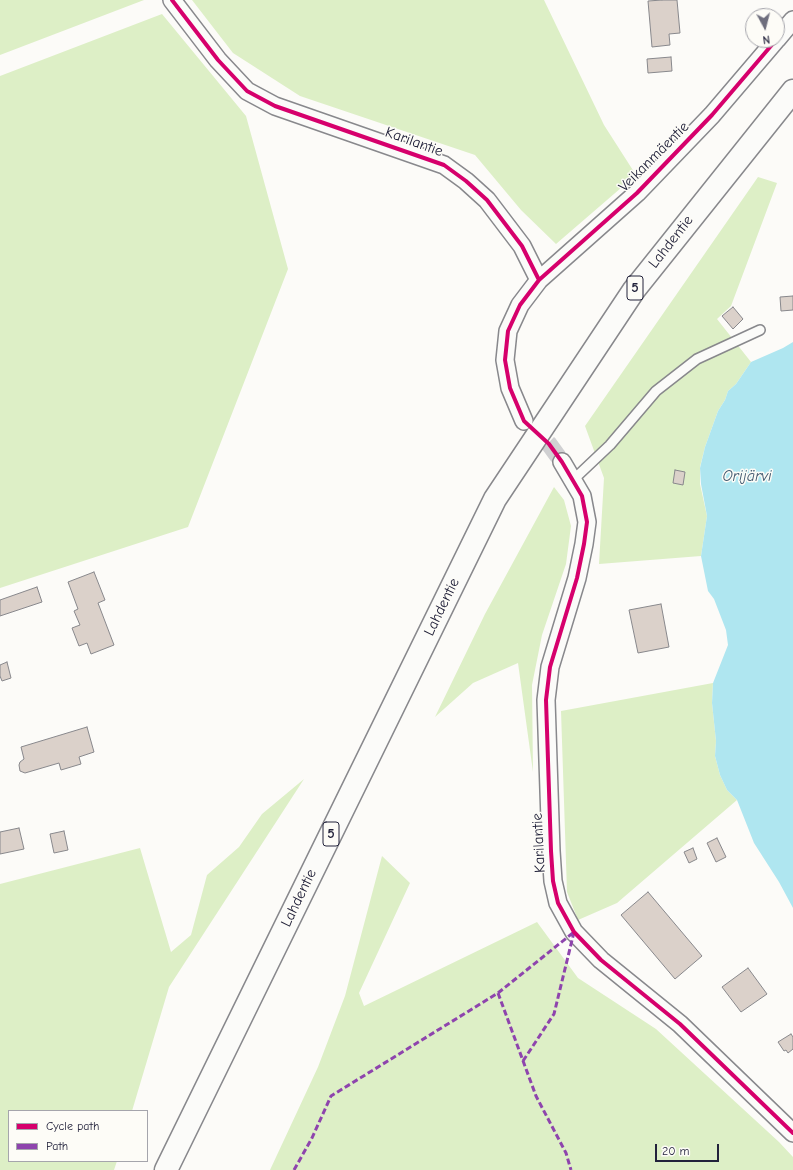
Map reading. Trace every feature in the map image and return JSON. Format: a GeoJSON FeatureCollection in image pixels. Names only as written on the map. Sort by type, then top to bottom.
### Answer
{"type":"FeatureCollection","features":[{"type":"Feature","properties":{"kind":"highway","name":"Lahdentie"},"geometry":{"type":"LineString","coordinates":[[166,1170],[495,499],[634,290],[793,91]]}},
{"type":"Feature","properties":{"kind":"street","name":"Karilantie"},"geometry":{"type":"LineString","coordinates":[[172,0],[218,60],[247,90],[275,106],[444,166],[466,181],[487,200],[522,246],[539,280]]}},
{"type":"Feature","properties":{"kind":"street","name":"Veikanmäentie"},"geometry":{"type":"LineString","coordinates":[[785,29],[793,20]]}},
{"type":"Feature","properties":{"kind":"street","name":"Veikanmäentie"},"geometry":{"type":"LineString","coordinates":[[539,280],[637,193],[712,115],[768,48]]}},
{"type":"Feature","properties":{"kind":"street"},"geometry":{"type":"LineString","coordinates":[[524,421],[510,388],[505,360],[508,331],[520,305],[539,280]]}},
{"type":"Feature","properties":{"kind":"street","name":"Karilantie"},"geometry":{"type":"LineString","coordinates":[[562,462],[582,496],[586,522],[584,544],[577,578],[550,667],[546,700],[551,851],[553,881],[558,903],[574,932],[601,960],[680,1024],[793,1133]]}},
{"type":"Feature","properties":{"kind":"lane"},"geometry":{"type":"LineString","coordinates":[[573,480],[610,445],[656,391],[697,359],[760,330]]}},
{"type":"Feature","properties":{"kind":"green space"},"geometry":{"type":"Polygon","coordinates":[[[0,0],[144,0],[0,55],[0,0]]]}},
{"type":"Feature","properties":{"kind":"green space"},"geometry":{"type":"Polygon","coordinates":[[[192,0],[544,0],[604,125],[636,175],[556,244],[521,210],[475,155],[300,96],[233,53],[192,0]]]}},
{"type":"Feature","properties":{"kind":"green space"},"geometry":{"type":"Polygon","coordinates":[[[162,14],[246,116],[288,269],[188,527],[0,588],[0,76],[162,14]]]}},
{"type":"Feature","properties":{"kind":"green space"},"geometry":{"type":"Polygon","coordinates":[[[758,177],[777,183],[731,306],[717,319],[751,362],[736,384],[728,391],[725,400],[718,411],[705,447],[700,467],[700,484],[707,516],[701,556],[599,564],[604,478],[585,426],[758,177]]]}},
{"type":"Feature","properties":{"kind":"green space"},"geometry":{"type":"Polygon","coordinates":[[[554,487],[564,500],[571,526],[566,564],[542,635],[532,685],[533,772],[518,663],[473,683],[435,717],[485,614],[554,487]]]}},
{"type":"Feature","properties":{"kind":"green space"},"geometry":{"type":"Polygon","coordinates":[[[713,683],[712,703],[716,741],[715,756],[720,775],[727,790],[737,800],[617,903],[578,920],[567,892],[561,711],[713,683]]]}},
{"type":"Feature","properties":{"kind":"green space"},"geometry":{"type":"Polygon","coordinates":[[[304,779],[169,987],[132,1110],[8,1110],[8,1162],[117,1162],[114,1170],[0,1170],[0,884],[140,848],[171,952],[191,935],[207,875],[239,847],[262,814],[304,779]]]}},
{"type":"Feature","properties":{"kind":"green space"},"geometry":{"type":"Polygon","coordinates":[[[382,856],[410,883],[359,993],[364,1006],[537,922],[578,978],[656,1029],[779,1142],[793,1157],[793,1170],[270,1170],[318,1067],[345,996],[382,856]]]}},
{"type":"Feature","properties":{"kind":"water","name":"Orijärvi"},"geometry":{"type":"Polygon","coordinates":[[[793,342],[793,908],[779,882],[754,843],[737,800],[727,790],[720,775],[715,756],[716,741],[712,703],[713,683],[728,645],[726,630],[714,599],[708,591],[701,556],[707,516],[701,484],[700,468],[705,447],[718,411],[725,400],[728,391],[736,384],[751,362],[793,342]]]}},
{"type":"Feature","properties":{"kind":"building"},"geometry":{"type":"Polygon","coordinates":[[[677,0],[680,33],[669,34],[670,45],[652,47],[648,1],[677,0]]]}},
{"type":"Feature","properties":{"kind":"building"},"geometry":{"type":"Polygon","coordinates":[[[671,57],[672,71],[648,73],[647,59],[671,57]]]}},
{"type":"Feature","properties":{"kind":"building"},"geometry":{"type":"Polygon","coordinates":[[[793,296],[793,310],[781,311],[780,297],[793,296]]]}},
{"type":"Feature","properties":{"kind":"building"},"geometry":{"type":"Polygon","coordinates":[[[733,307],[743,319],[733,329],[722,316],[733,307]]]}},
{"type":"Feature","properties":{"kind":"building"},"geometry":{"type":"Polygon","coordinates":[[[675,470],[685,472],[683,485],[673,483],[675,470]]]}},
{"type":"Feature","properties":{"kind":"building"},"geometry":{"type":"Polygon","coordinates":[[[94,572],[105,600],[98,603],[114,645],[91,654],[87,643],[79,646],[72,628],[80,625],[74,611],[78,609],[68,582],[94,572]]]}},
{"type":"Feature","properties":{"kind":"building"},"geometry":{"type":"Polygon","coordinates":[[[37,587],[42,602],[0,616],[0,600],[37,587]]]}},
{"type":"Feature","properties":{"kind":"building"},"geometry":{"type":"Polygon","coordinates":[[[661,604],[669,647],[638,653],[629,610],[661,604]]]}},
{"type":"Feature","properties":{"kind":"building"},"geometry":{"type":"Polygon","coordinates":[[[7,662],[11,678],[2,681],[0,676],[0,665],[7,662]]]}},
{"type":"Feature","properties":{"kind":"building"},"geometry":{"type":"Polygon","coordinates":[[[87,727],[94,752],[79,757],[81,764],[61,770],[59,763],[25,773],[20,771],[20,762],[24,759],[21,747],[87,727]]]}},
{"type":"Feature","properties":{"kind":"building"},"geometry":{"type":"Polygon","coordinates":[[[19,828],[24,849],[0,854],[0,832],[19,828]]]}},
{"type":"Feature","properties":{"kind":"building"},"geometry":{"type":"Polygon","coordinates":[[[64,831],[68,850],[54,853],[50,834],[64,831]]]}},
{"type":"Feature","properties":{"kind":"building"},"geometry":{"type":"Polygon","coordinates":[[[717,838],[726,857],[716,862],[707,843],[717,838]]]}},
{"type":"Feature","properties":{"kind":"building"},"geometry":{"type":"Polygon","coordinates":[[[693,848],[697,859],[689,863],[684,852],[693,848]]]}},
{"type":"Feature","properties":{"kind":"building"},"geometry":{"type":"Polygon","coordinates":[[[648,892],[702,956],[675,979],[621,915],[648,892]]]}},
{"type":"Feature","properties":{"kind":"building"},"geometry":{"type":"Polygon","coordinates":[[[748,968],[767,994],[741,1012],[722,987],[748,968]]]}},
{"type":"Feature","properties":{"kind":"building"},"geometry":{"type":"Polygon","coordinates":[[[791,1034],[793,1037],[793,1049],[788,1053],[786,1050],[784,1051],[778,1042],[791,1034]]]}},
{"type":"Feature","properties":{"kind":"tunnel"},"geometry":{"type":"LineString","coordinates":[[530,426],[549,444],[562,462]]}},
{"type":"Feature","properties":{"kind":"marked path"},"geometry":{"type":"LineString","coordinates":[[523,1061],[554,1014],[574,932]]}},
{"type":"Feature","properties":{"kind":"marked path"},"geometry":{"type":"LineString","coordinates":[[294,1170],[312,1138],[331,1096],[498,993],[574,932]]}},
{"type":"Feature","properties":{"kind":"marked path"},"geometry":{"type":"LineString","coordinates":[[498,993],[536,1096],[566,1153],[571,1170]]}},
{"type":"Feature","properties":{"kind":"cycle path"},"geometry":{"type":"LineString","coordinates":[[172,0],[218,60],[247,91],[275,106],[444,165],[466,181],[487,200],[522,246],[539,280]]}},
{"type":"Feature","properties":{"kind":"cycle path"},"geometry":{"type":"LineString","coordinates":[[769,48],[712,115],[637,193],[539,280],[520,305],[508,331],[505,360],[510,388],[524,421],[549,444],[562,462],[582,496],[587,522],[577,578],[550,667],[546,700],[551,851],[553,881],[558,903],[574,932],[601,960],[680,1024],[793,1133]]}}]}
